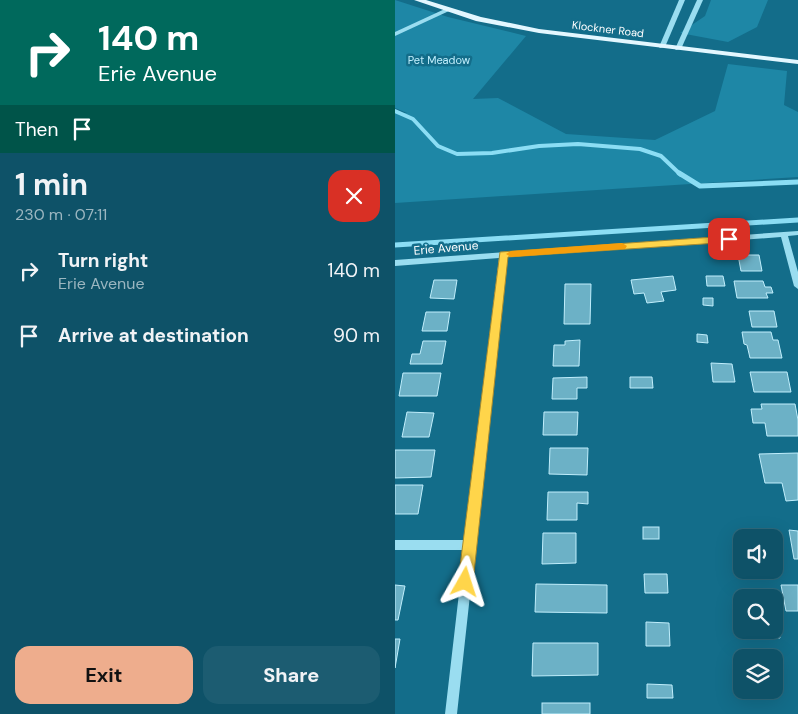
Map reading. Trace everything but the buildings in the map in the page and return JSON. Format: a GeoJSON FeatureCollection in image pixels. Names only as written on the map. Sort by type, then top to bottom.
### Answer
{"type":"FeatureCollection","features":[{"type":"Feature","properties":{"kind":"main road","name":"Klockner Road"},"geometry":{"type":"LineString","coordinates":[[418,0],[485,21],[532,30],[798,62]]}},
{"type":"Feature","properties":{"kind":"street"},"geometry":{"type":"LineString","coordinates":[[662,47],[682,0]]}},
{"type":"Feature","properties":{"kind":"street"},"geometry":{"type":"LineString","coordinates":[[678,49],[700,0]]}},
{"type":"Feature","properties":{"kind":"street"},"geometry":{"type":"LineString","coordinates":[[395,34],[447,10]]}},
{"type":"Feature","properties":{"kind":"street","name":"Erie Avenue"},"geometry":{"type":"LineString","coordinates":[[395,263],[798,234]]}},
{"type":"Feature","properties":{"kind":"street"},"geometry":{"type":"LineString","coordinates":[[784,235],[798,286]]}},
{"type":"Feature","properties":{"kind":"street"},"geometry":{"type":"LineString","coordinates":[[451,714],[503,254]]}},
{"type":"Feature","properties":{"kind":"street"},"geometry":{"type":"LineString","coordinates":[[395,545],[469,544]]}},
{"type":"Feature","properties":{"kind":"green space","name":"Pet Meadow"},"geometry":{"type":"Polygon","coordinates":[[[395,0],[448,17],[526,36],[473,99],[498,98],[566,134],[655,140],[715,111],[728,64],[787,71],[784,105],[798,112],[798,177],[395,203],[395,113],[407,113],[395,108],[395,0]]]}},
{"type":"Feature","properties":{"kind":"green space"},"geometry":{"type":"Polygon","coordinates":[[[711,0],[768,0],[757,27],[728,42],[680,33],[705,16],[711,0]]]}},
{"type":"Feature","properties":{"kind":"waterway"},"geometry":{"type":"LineString","coordinates":[[395,111],[413,119],[438,146],[457,154],[492,153],[539,146],[578,144],[640,149],[661,156],[681,175]]}},
{"type":"Feature","properties":{"kind":"waterway"},"geometry":{"type":"LineString","coordinates":[[679,173],[700,186],[798,182]]}},
{"type":"Feature","properties":{"kind":"waterway"},"geometry":{"type":"LineString","coordinates":[[395,245],[798,220]]}},
{"type":"Feature","properties":{"kind":"slow traffic"},"geometry":{"type":"LineString","coordinates":[[511,254],[622,246]]}},
{"type":"Feature","properties":{"kind":"route"},"geometry":{"type":"LineString","coordinates":[[465,582],[503,254],[729,239]]}}]}
